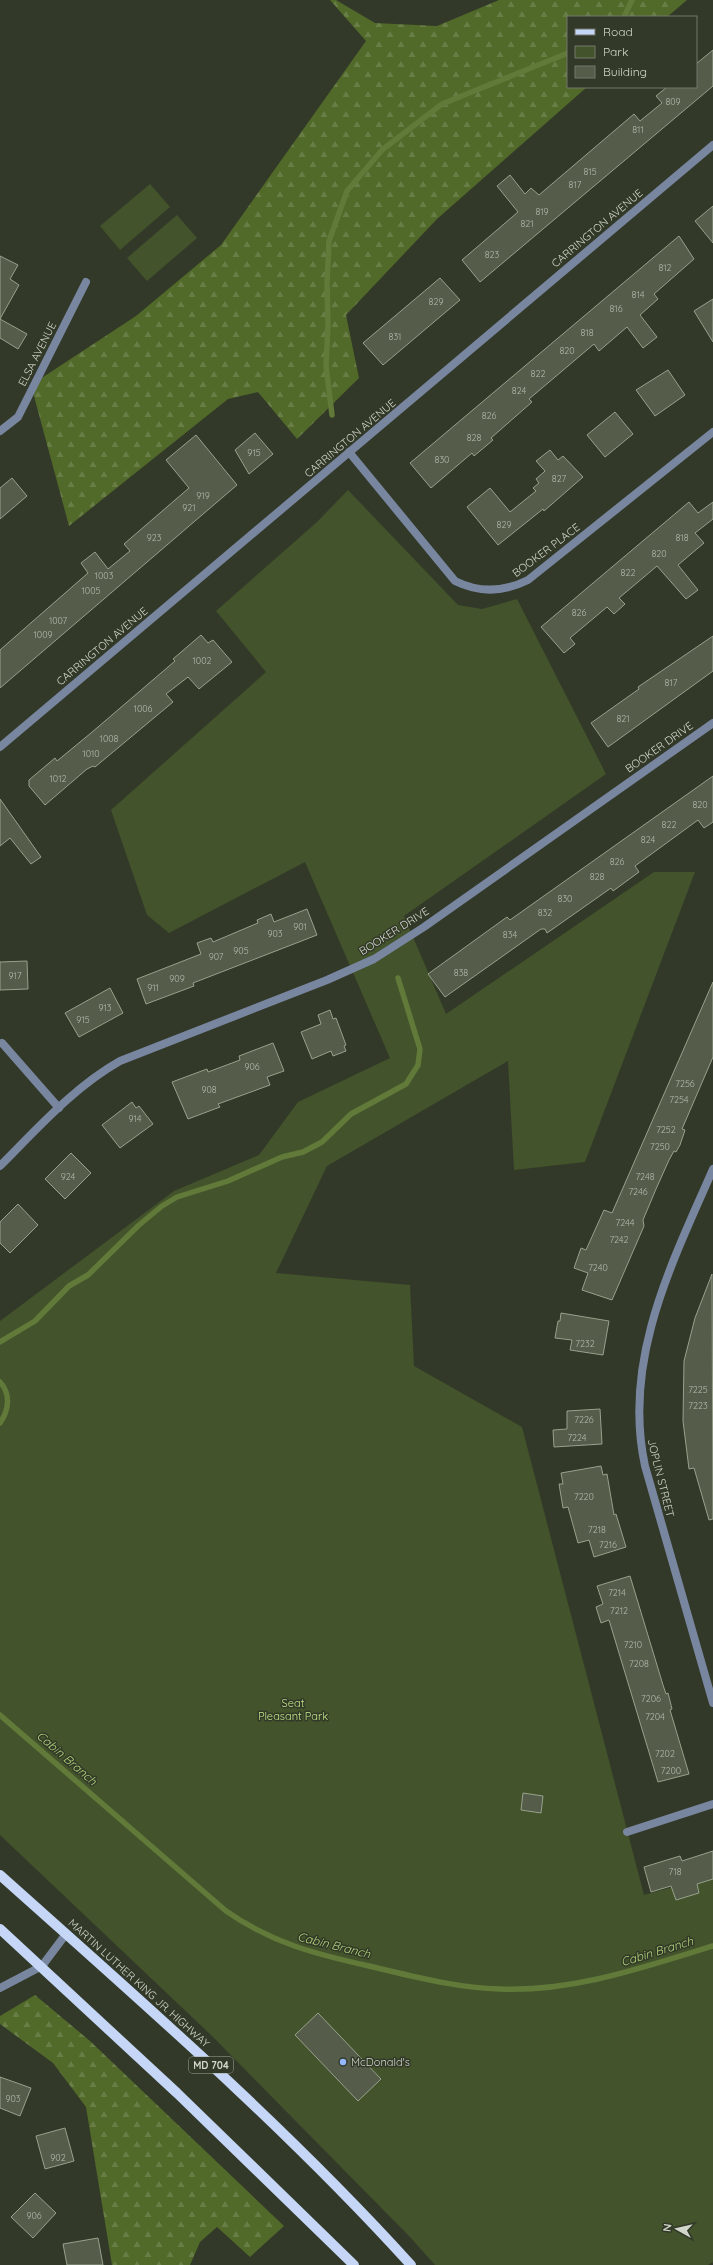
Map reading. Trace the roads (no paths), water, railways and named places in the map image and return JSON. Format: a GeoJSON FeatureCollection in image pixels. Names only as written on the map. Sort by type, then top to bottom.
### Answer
{"type":"FeatureCollection","features":[{"type":"Feature","properties":{"kind":"main road","name":"MARTIN LUTHER KING JR. HIGHWAY"},"geometry":{"type":"LineString","coordinates":[[0,1875],[272,2123],[349,2199],[411,2265]]}},
{"type":"Feature","properties":{"kind":"main road"},"geometry":{"type":"LineString","coordinates":[[0,1929],[42,1966],[183,2098],[354,2265]]}},
{"type":"Feature","properties":{"kind":"street","name":"CARRINGTON AVENUE"},"geometry":{"type":"LineString","coordinates":[[0,747],[713,145]]}},
{"type":"Feature","properties":{"kind":"street","name":"ELSA AVENUE"},"geometry":{"type":"LineString","coordinates":[[0,431],[18,417],[86,282]]}},
{"type":"Feature","properties":{"kind":"street","name":"BOOKER PLACE"},"geometry":{"type":"LineString","coordinates":[[349,452],[455,581],[465,586],[498,590],[516,586],[528,580],[713,432]]}},
{"type":"Feature","properties":{"kind":"street","name":"BOOKER DRIVE"},"geometry":{"type":"LineString","coordinates":[[0,1166],[59,1108],[88,1082],[120,1061],[327,980],[374,959],[430,922],[713,723]]}},
{"type":"Feature","properties":{"kind":"street"},"geometry":{"type":"LineString","coordinates":[[2,1043],[59,1108]]}},
{"type":"Feature","properties":{"kind":"street","name":"JOPLIN STREET"},"geometry":{"type":"LineString","coordinates":[[713,1169],[655,1309],[640,1372],[638,1415],[639,1440],[645,1466],[713,1703]]}},
{"type":"Feature","properties":{"kind":"street"},"geometry":{"type":"LineString","coordinates":[[627,1832],[713,1804]]}},
{"type":"Feature","properties":{"kind":"street"},"geometry":{"type":"LineString","coordinates":[[0,1988],[42,1966],[66,1934]]}},
{"type":"Feature","properties":{"kind":"waterway"},"geometry":{"type":"LineString","coordinates":[[624,16],[632,0]]}},
{"type":"Feature","properties":{"kind":"waterway"},"geometry":{"type":"LineString","coordinates":[[332,415],[326,366],[329,241],[347,191],[382,150],[442,104],[567,53]]}},
{"type":"Feature","properties":{"kind":"waterway"},"geometry":{"type":"LineString","coordinates":[[0,1342],[35,1321],[69,1286],[88,1275],[139,1225],[162,1206],[177,1197],[228,1181],[282,1157],[303,1152],[322,1142],[351,1114],[406,1084],[418,1065],[420,1049],[398,978]]}},
{"type":"Feature","properties":{"kind":"waterway"},"geometry":{"type":"LineString","coordinates":[[0,1382],[4,1387],[8,1402],[0,1423]]}},
{"type":"Feature","properties":{"kind":"waterway","name":"Cabin Branch"},"geometry":{"type":"LineString","coordinates":[[0,1715],[226,1911],[260,1931],[312,1952],[401,1974],[451,1984],[484,1988],[528,1989],[582,1982],[635,1970],[713,1946]]}},
{"type":"Feature","properties":{"kind":"place","name":"McDonald's"},"geometry":{"type":"Point","coordinates":[343,2062]}},
{"type":"Feature","properties":{"kind":"park label","name":"Seat Pleasant Park"},"geometry":{"type":"Point","coordinates":[293,1709]}}]}
